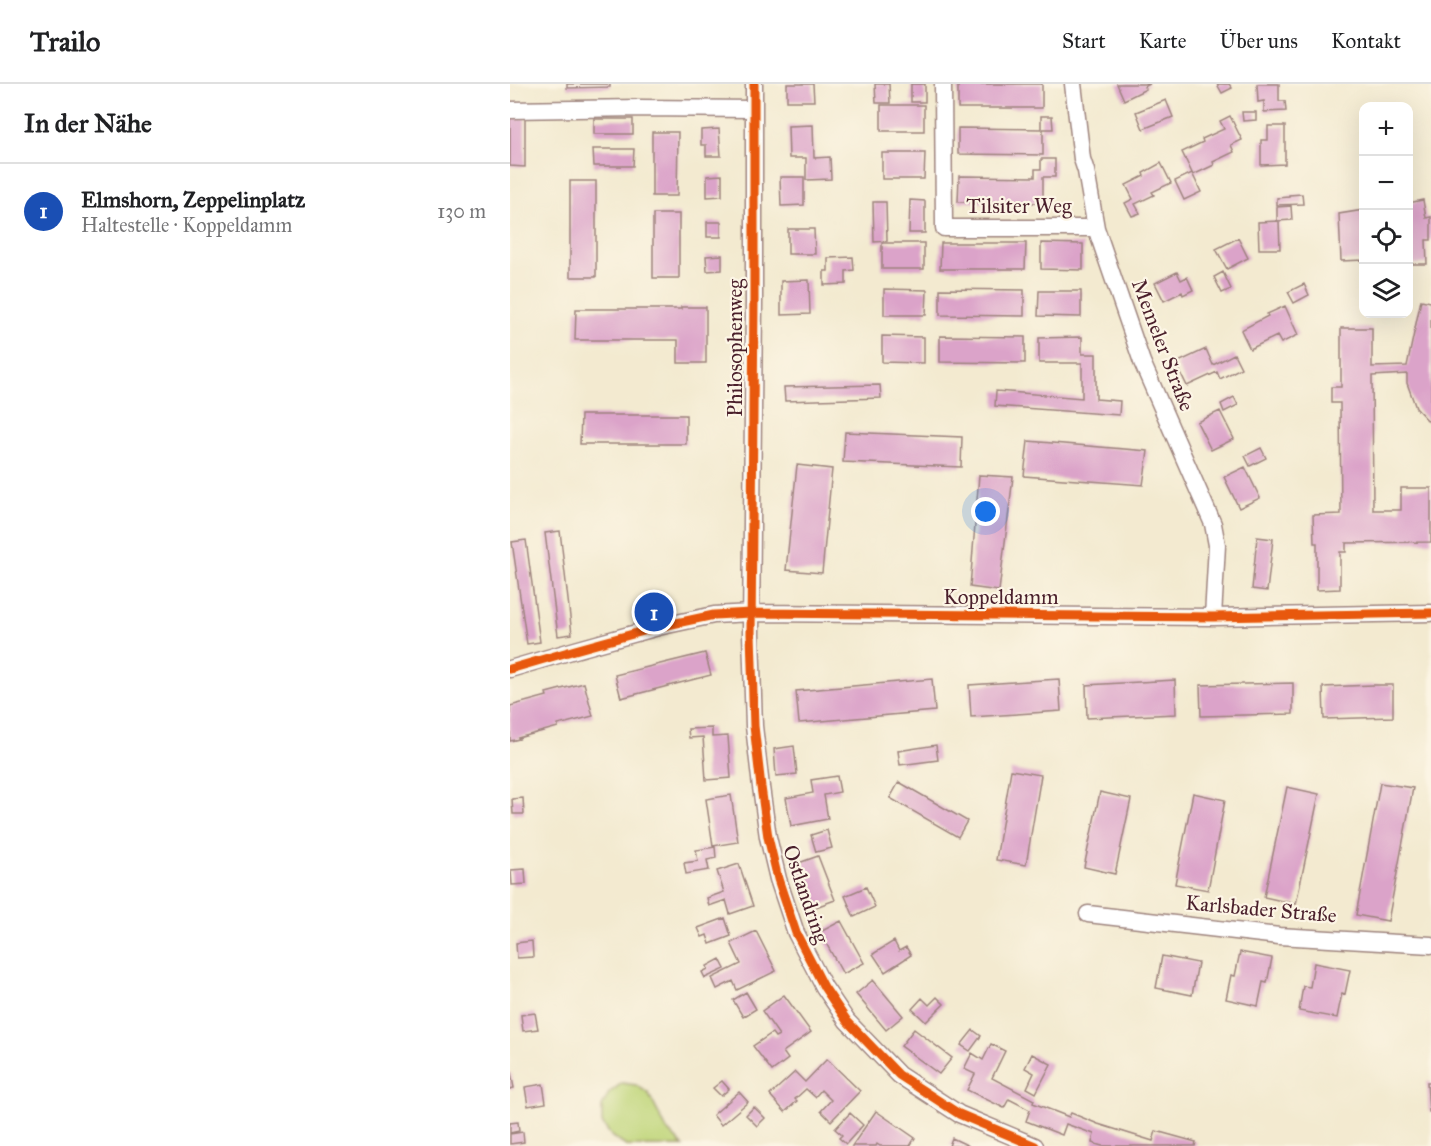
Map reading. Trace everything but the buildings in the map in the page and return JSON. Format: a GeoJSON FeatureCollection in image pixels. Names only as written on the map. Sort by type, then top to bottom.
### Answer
{"type":"FeatureCollection","features":[{"type":"Feature","properties":{"kind":"street","name":"Philosophenweg"},"geometry":{"type":"LineString","coordinates":[[751,613],[754,84]]}},
{"type":"Feature","properties":{"kind":"street","name":"Tilsiter Weg"},"geometry":{"type":"LineString","coordinates":[[943,84],[944,228],[1095,228]]}},
{"type":"Feature","properties":{"kind":"street","name":"Memeler Straße"},"geometry":{"type":"LineString","coordinates":[[1073,84],[1082,159],[1095,228],[1142,362],[1213,524],[1216,545],[1213,617]]}},
{"type":"Feature","properties":{"kind":"street"},"geometry":{"type":"LineString","coordinates":[[510,110],[754,109]]}},
{"type":"Feature","properties":{"kind":"street","name":"Koppeldamm"},"geometry":{"type":"LineString","coordinates":[[510,669],[658,627],[714,615],[751,613],[1213,617],[1431,614]]}},
{"type":"Feature","properties":{"kind":"street","name":"Ostlandring"},"geometry":{"type":"LineString","coordinates":[[751,613],[754,726],[768,837],[778,879],[796,933],[824,987],[847,1021],[899,1076],[958,1114],[1035,1146]]}},
{"type":"Feature","properties":{"kind":"street","name":"Karlsbader Straße"},"geometry":{"type":"LineString","coordinates":[[1088,914],[1279,936],[1431,945]]}},
{"type":"Feature","properties":{"kind":"green space"},"geometry":{"type":"Polygon","coordinates":[[[622,1083],[636,1085],[648,1093],[667,1130],[683,1146],[626,1146],[612,1137],[602,1123],[602,1107],[609,1093],[622,1083]]]}},
{"type":"Feature","properties":{"kind":"cycle path"},"geometry":{"type":"LineString","coordinates":[[754,84],[751,634],[754,726],[768,837],[778,879],[796,933],[824,987],[847,1021],[899,1075],[959,1114],[1035,1146]]}},
{"type":"Feature","properties":{"kind":"cycle path"},"geometry":{"type":"LineString","coordinates":[[510,669],[658,627],[714,615],[751,613],[1213,617],[1431,613]]}},
{"type":"Feature","properties":{"kind":"place","name":"Elmshorn, Zeppelinplatz"},"geometry":{"type":"Point","coordinates":[654,612]}}]}
